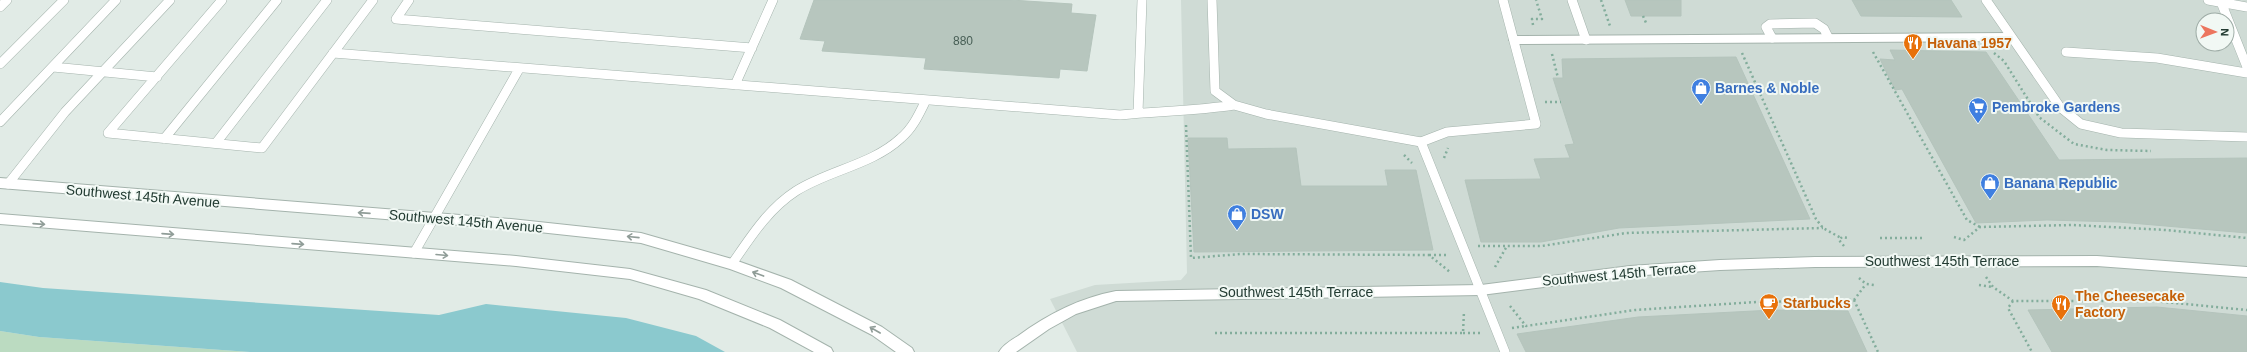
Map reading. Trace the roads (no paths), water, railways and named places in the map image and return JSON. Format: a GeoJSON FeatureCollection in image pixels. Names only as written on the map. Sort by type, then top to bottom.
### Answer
{"type":"FeatureCollection","features":[{"type":"Feature","properties":{"kind":"street"},"geometry":{"type":"LineString","coordinates":[[1514,40],[2010,37]]}},
{"type":"Feature","properties":{"kind":"street","name":"Southwest 145th Avenue"},"geometry":{"type":"LineString","coordinates":[[3,187],[434,218],[641,238],[732,264],[786,284],[877,331],[907,352]]}},
{"type":"Feature","properties":{"kind":"street"},"geometry":{"type":"LineString","coordinates":[[0,219],[516,261],[630,274],[701,294],[775,324],[826,352]]}},
{"type":"Feature","properties":{"kind":"street","name":"Southwest 145th Terrace"},"geometry":{"type":"LineString","coordinates":[[1006,352],[1062,313],[1096,299],[1116,296],[1481,290],[1630,271],[1720,265],[1815,262],[2097,261],[2247,272]]}},
{"type":"Feature","properties":{"kind":"lane"},"geometry":{"type":"LineString","coordinates":[[0,7],[7,0]]}},
{"type":"Feature","properties":{"kind":"lane"},"geometry":{"type":"LineString","coordinates":[[0,64],[64,0]]}},
{"type":"Feature","properties":{"kind":"lane"},"geometry":{"type":"LineString","coordinates":[[0,122],[116,0]]}},
{"type":"Feature","properties":{"kind":"lane"},"geometry":{"type":"LineString","coordinates":[[3,187],[26,159],[170,0]]}},
{"type":"Feature","properties":{"kind":"lane"},"geometry":{"type":"LineString","coordinates":[[222,0],[108,133],[262,148],[373,0]]}},
{"type":"Feature","properties":{"kind":"lane"},"geometry":{"type":"LineString","coordinates":[[164,138],[276,0]]}},
{"type":"Feature","properties":{"kind":"lane"},"geometry":{"type":"LineString","coordinates":[[216,143],[327,0]]}},
{"type":"Feature","properties":{"kind":"lane"},"geometry":{"type":"LineString","coordinates":[[410,0],[396,19],[752,48]]}},
{"type":"Feature","properties":{"kind":"lane"},"geometry":{"type":"LineString","coordinates":[[735,85],[773,0]]}},
{"type":"Feature","properties":{"kind":"lane"},"geometry":{"type":"LineString","coordinates":[[1138,113],[1142,0]]}},
{"type":"Feature","properties":{"kind":"lane"},"geometry":{"type":"LineString","coordinates":[[1212,0],[1216,91],[1234,105],[1266,114],[1421,142],[1447,132],[1536,124],[1502,0]]}},
{"type":"Feature","properties":{"kind":"lane"},"geometry":{"type":"LineString","coordinates":[[1572,0],[1586,40]]}},
{"type":"Feature","properties":{"kind":"lane"},"geometry":{"type":"LineString","coordinates":[[1986,0],[2010,37],[2060,107],[2081,124],[2121,133],[2247,137]]}},
{"type":"Feature","properties":{"kind":"lane"},"geometry":{"type":"LineString","coordinates":[[2208,0],[2247,7]]}},
{"type":"Feature","properties":{"kind":"lane"},"geometry":{"type":"LineString","coordinates":[[2221,2],[2247,67]]}},
{"type":"Feature","properties":{"kind":"lane"},"geometry":{"type":"LineString","coordinates":[[2066,52],[2159,59],[2247,73]]}},
{"type":"Feature","properties":{"kind":"lane"},"geometry":{"type":"LineString","coordinates":[[333,53],[519,69],[1120,115],[1195,111],[1234,105]]}},
{"type":"Feature","properties":{"kind":"lane"},"geometry":{"type":"LineString","coordinates":[[53,66],[156,77]]}},
{"type":"Feature","properties":{"kind":"lane"},"geometry":{"type":"LineString","coordinates":[[414,253],[519,69]]}},
{"type":"Feature","properties":{"kind":"lane"},"geometry":{"type":"LineString","coordinates":[[732,264],[761,223],[774,209],[796,191],[818,179],[887,151],[911,130],[926,100]]}},
{"type":"Feature","properties":{"kind":"lane"},"geometry":{"type":"LineString","coordinates":[[1421,142],[1505,352]]}},
{"type":"Feature","properties":{"kind":"water"},"geometry":{"type":"Polygon","coordinates":[[[0,282],[43,288],[439,315],[486,304],[626,318],[696,336],[725,352],[250,352],[39,337],[0,331],[0,282]]]}},
{"type":"Feature","properties":{"kind":"place","name":"Havana 1957"},"geometry":{"type":"Point","coordinates":[1913,60]}},
{"type":"Feature","properties":{"kind":"place","name":"Barnes & Noble"},"geometry":{"type":"Point","coordinates":[1701,105]}},
{"type":"Feature","properties":{"kind":"place","name":"Pembroke Gardens"},"geometry":{"type":"Point","coordinates":[1978,124]}},
{"type":"Feature","properties":{"kind":"place","name":"Banana Republic"},"geometry":{"type":"Point","coordinates":[1990,200]}},
{"type":"Feature","properties":{"kind":"place","name":"DSW"},"geometry":{"type":"Point","coordinates":[1237,231]}},
{"type":"Feature","properties":{"kind":"place","name":"Starbucks"},"geometry":{"type":"Point","coordinates":[1769,320]}},
{"type":"Feature","properties":{"kind":"place","name":"The Cheesecake Factory"},"geometry":{"type":"Point","coordinates":[2061,321]}}]}
